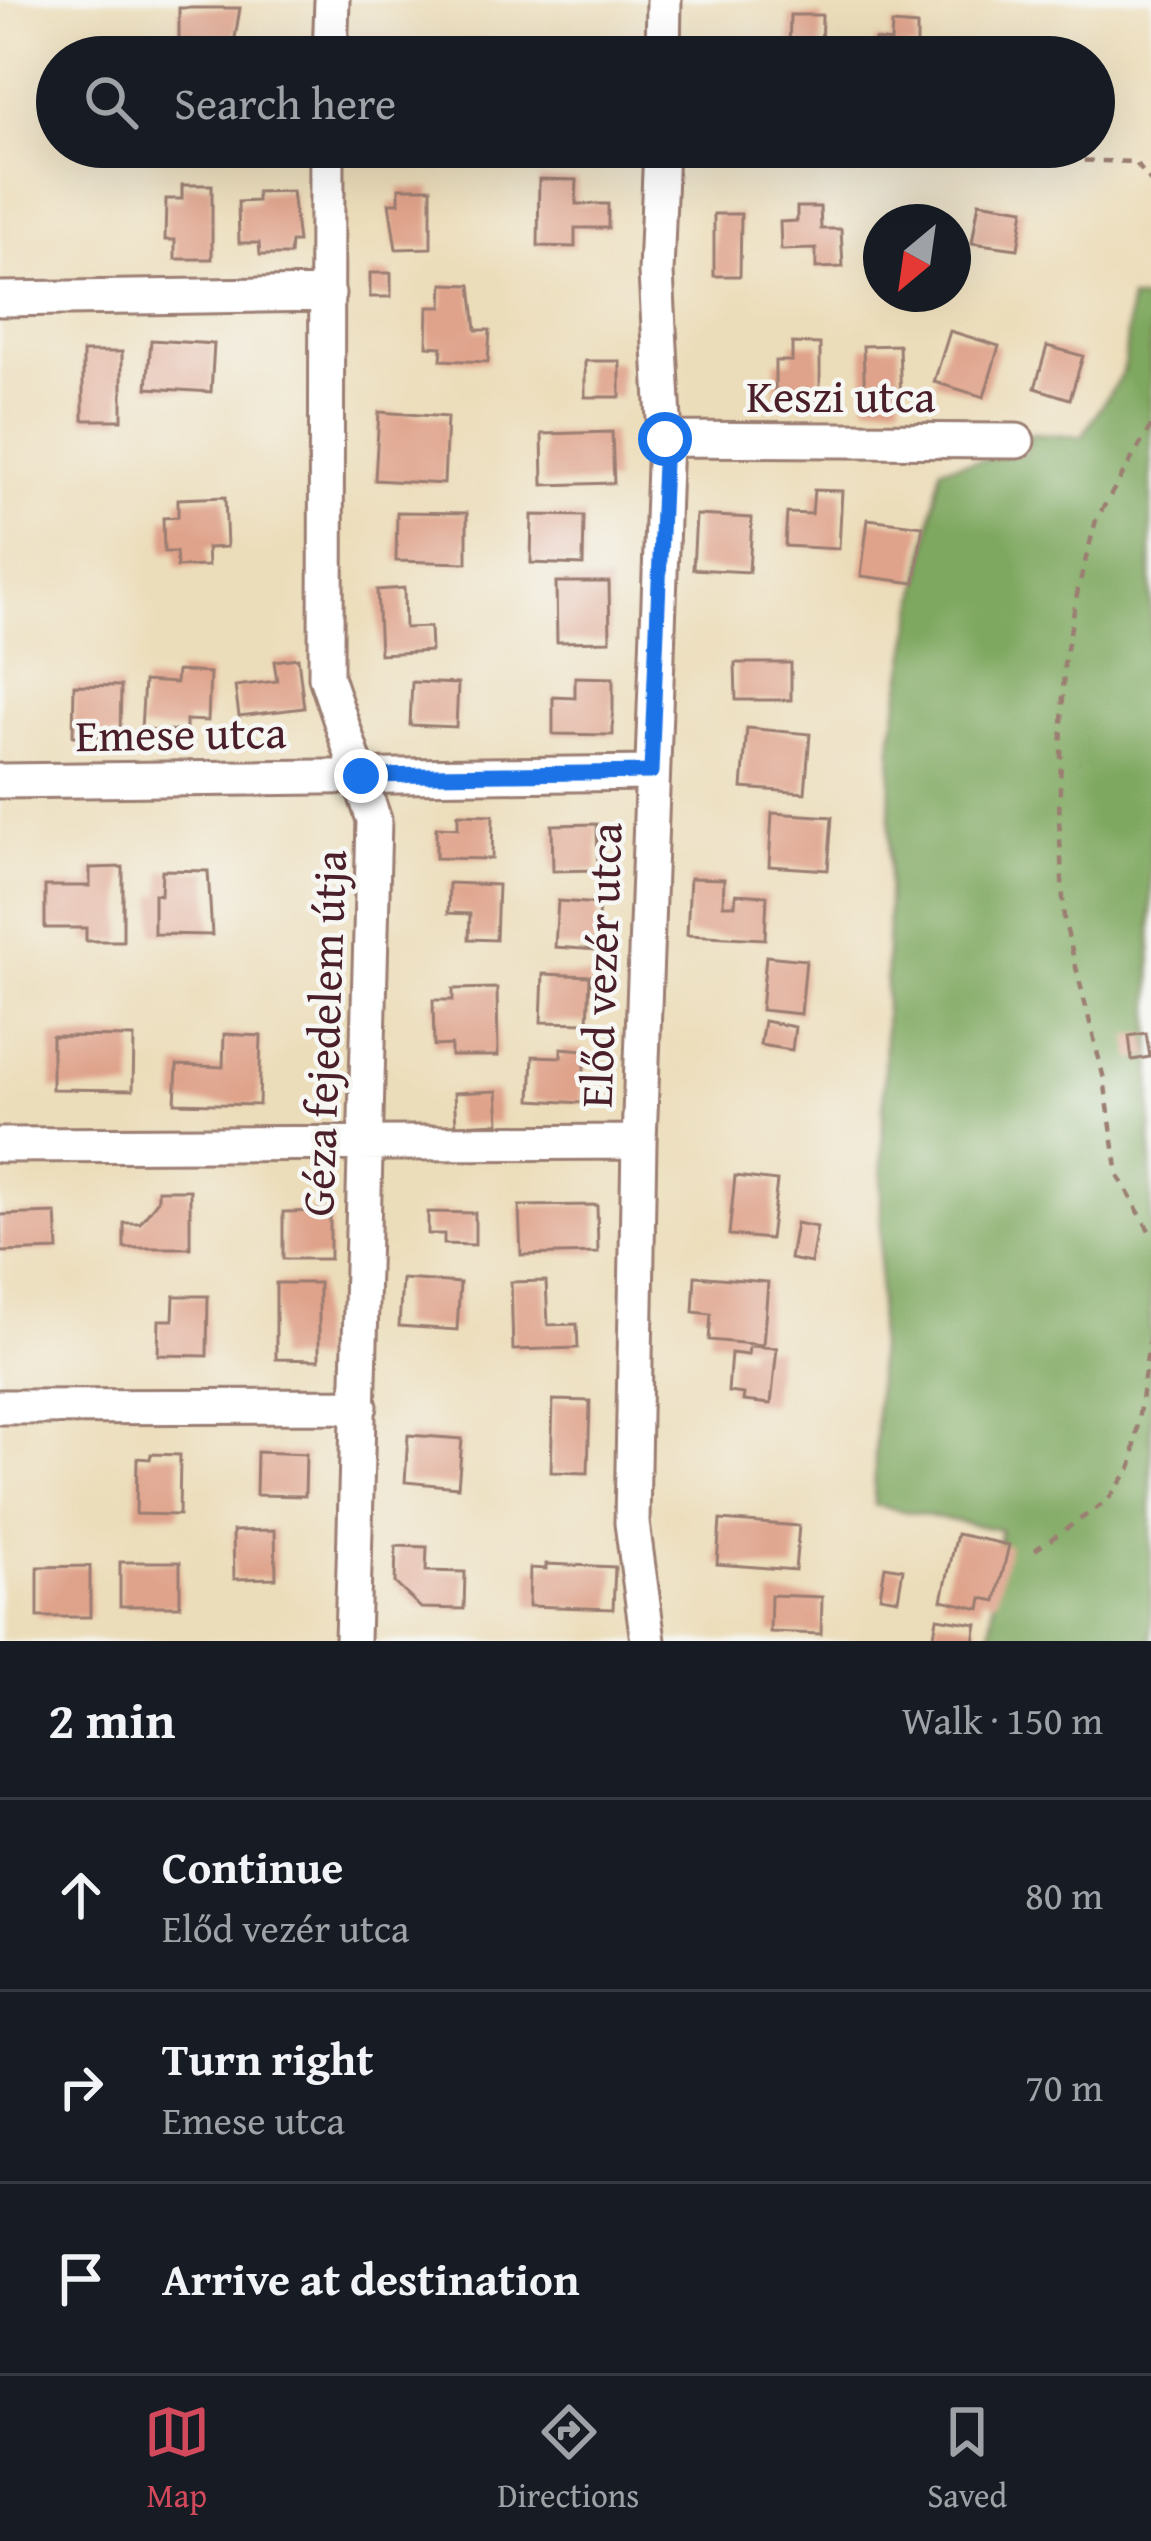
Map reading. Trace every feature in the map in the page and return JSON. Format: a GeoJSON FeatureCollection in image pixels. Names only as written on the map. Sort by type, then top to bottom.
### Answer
{"type":"FeatureCollection","features":[{"type":"Feature","properties":{"kind":"street"},"geometry":{"type":"LineString","coordinates":[[331,36],[332,0]]}},
{"type":"Feature","properties":{"kind":"street"},"geometry":{"type":"LineString","coordinates":[[663,36],[664,0]]}},
{"type":"Feature","properties":{"kind":"street","name":"Géza fejedelem útja"},"geometry":{"type":"LineString","coordinates":[[328,168],[326,677],[339,729],[361,776],[374,820],[352,1641]]}},
{"type":"Feature","properties":{"kind":"street","name":"Előd vezér utca"},"geometry":{"type":"LineString","coordinates":[[648,1641],[632,1523],[639,1142],[665,439],[656,273],[660,168]]}},
{"type":"Feature","properties":{"kind":"street"},"geometry":{"type":"LineString","coordinates":[[0,299],[328,294]]}},
{"type":"Feature","properties":{"kind":"street","name":"Keszi utca"},"geometry":{"type":"LineString","coordinates":[[665,439],[1017,441]]}},
{"type":"Feature","properties":{"kind":"street","name":"Emese utca"},"geometry":{"type":"LineString","coordinates":[[0,781],[651,772]]}},
{"type":"Feature","properties":{"kind":"street"},"geometry":{"type":"LineString","coordinates":[[0,1145],[639,1142]]}},
{"type":"Feature","properties":{"kind":"street"},"geometry":{"type":"LineString","coordinates":[[0,1407],[360,1406]]}},
{"type":"Feature","properties":{"kind":"path"},"geometry":{"type":"LineString","coordinates":[[1115,161],[1135,162],[1151,182]]}},
{"type":"Feature","properties":{"kind":"path"},"geometry":{"type":"LineString","coordinates":[[1151,426],[1096,520],[1078,589],[1064,664],[1059,818],[1064,919],[1104,1079],[1118,1175],[1151,1234]]}},
{"type":"Feature","properties":{"kind":"path"},"geometry":{"type":"LineString","coordinates":[[1036,1550],[1107,1501],[1132,1466],[1151,1327]]}},
{"type":"Feature","properties":{"kind":"green space"},"geometry":{"type":"Polygon","coordinates":[[[1130,299],[1151,301],[1151,1641],[990,1641],[1000,1530],[874,1505],[892,737],[941,467],[1026,452],[1030,434],[1082,437],[1124,370],[1130,299]]]}},
{"type":"Feature","properties":{"kind":"building"},"geometry":{"type":"Polygon","coordinates":[[[179,8],[240,8],[235,36],[179,36],[179,8]]]}},
{"type":"Feature","properties":{"kind":"building"},"geometry":{"type":"Polygon","coordinates":[[[790,15],[822,15],[822,36],[790,36],[790,15]]]}},
{"type":"Feature","properties":{"kind":"building"},"geometry":{"type":"Polygon","coordinates":[[[892,24],[917,26],[917,36],[891,36],[892,24]]]}},
{"type":"Feature","properties":{"kind":"building"},"geometry":{"type":"Polygon","coordinates":[[[539,179],[577,180],[576,204],[608,204],[608,228],[575,228],[575,247],[538,246],[539,179]]]}},
{"type":"Feature","properties":{"kind":"building"},"geometry":{"type":"Polygon","coordinates":[[[182,185],[212,185],[212,259],[175,259],[175,240],[165,240],[166,199],[182,199],[182,185]]]}},
{"type":"Feature","properties":{"kind":"building"},"geometry":{"type":"Polygon","coordinates":[[[399,188],[431,188],[431,248],[396,249],[389,203],[399,203],[399,188]]]}},
{"type":"Feature","properties":{"kind":"building"},"geometry":{"type":"Polygon","coordinates":[[[292,191],[298,242],[291,242],[290,255],[260,255],[259,243],[239,243],[238,202],[257,201],[257,192],[292,191]]]}},
{"type":"Feature","properties":{"kind":"building"},"geometry":{"type":"Polygon","coordinates":[[[979,202],[1024,209],[1018,249],[972,243],[979,202]]]}},
{"type":"Feature","properties":{"kind":"building"},"geometry":{"type":"Polygon","coordinates":[[[797,207],[820,207],[821,229],[841,229],[843,267],[816,268],[816,249],[781,250],[780,222],[797,221],[797,207]]]}},
{"type":"Feature","properties":{"kind":"building"},"geometry":{"type":"Polygon","coordinates":[[[714,214],[741,214],[740,276],[714,276],[714,214]]]}},
{"type":"Feature","properties":{"kind":"building"},"geometry":{"type":"Polygon","coordinates":[[[370,273],[391,273],[391,297],[370,297],[370,273]]]}},
{"type":"Feature","properties":{"kind":"building"},"geometry":{"type":"Polygon","coordinates":[[[443,284],[471,285],[476,330],[490,330],[488,362],[441,360],[442,347],[427,346],[428,307],[442,307],[443,284]]]}},
{"type":"Feature","properties":{"kind":"building"},"geometry":{"type":"Polygon","coordinates":[[[950,331],[999,346],[984,397],[934,382],[950,331]]]}},
{"type":"Feature","properties":{"kind":"building"},"geometry":{"type":"Polygon","coordinates":[[[151,340],[214,344],[211,392],[147,388],[151,340]]]}},
{"type":"Feature","properties":{"kind":"building"},"geometry":{"type":"Polygon","coordinates":[[[792,343],[820,344],[820,401],[775,403],[775,361],[792,361],[792,343]]]}},
{"type":"Feature","properties":{"kind":"building"},"geometry":{"type":"Polygon","coordinates":[[[899,345],[901,404],[865,405],[863,346],[899,345]]]}},
{"type":"Feature","properties":{"kind":"building"},"geometry":{"type":"Polygon","coordinates":[[[1047,346],[1083,356],[1070,399],[1035,388],[1047,346]]]}},
{"type":"Feature","properties":{"kind":"building"},"geometry":{"type":"Polygon","coordinates":[[[83,352],[122,352],[122,420],[83,420],[83,352]]]}},
{"type":"Feature","properties":{"kind":"building"},"geometry":{"type":"Polygon","coordinates":[[[585,361],[620,361],[620,397],[585,397],[585,361]]]}},
{"type":"Feature","properties":{"kind":"building"},"geometry":{"type":"Polygon","coordinates":[[[379,412],[447,417],[444,484],[375,480],[379,412]]]}},
{"type":"Feature","properties":{"kind":"building"},"geometry":{"type":"Polygon","coordinates":[[[612,432],[614,483],[543,485],[542,434],[612,432]]]}},
{"type":"Feature","properties":{"kind":"building"},"geometry":{"type":"Polygon","coordinates":[[[814,490],[842,491],[839,549],[785,546],[787,513],[812,514],[814,490]]]}},
{"type":"Feature","properties":{"kind":"building"},"geometry":{"type":"Polygon","coordinates":[[[225,497],[227,547],[207,548],[208,566],[177,567],[176,552],[164,552],[163,518],[178,517],[178,499],[225,497]]]}},
{"type":"Feature","properties":{"kind":"building"},"geometry":{"type":"Polygon","coordinates":[[[397,512],[467,513],[467,563],[396,561],[397,512]]]}},
{"type":"Feature","properties":{"kind":"building"},"geometry":{"type":"Polygon","coordinates":[[[532,515],[584,516],[583,565],[531,563],[532,515]]]}},
{"type":"Feature","properties":{"kind":"building"},"geometry":{"type":"Polygon","coordinates":[[[696,515],[752,518],[749,572],[693,569],[696,515]]]}},
{"type":"Feature","properties":{"kind":"building"},"geometry":{"type":"Polygon","coordinates":[[[868,519],[923,526],[915,583],[861,576],[868,519]]]}},
{"type":"Feature","properties":{"kind":"building"},"geometry":{"type":"Polygon","coordinates":[[[556,582],[609,582],[610,641],[557,642],[556,582]]]}},
{"type":"Feature","properties":{"kind":"building"},"geometry":{"type":"Polygon","coordinates":[[[404,588],[405,628],[430,627],[431,651],[380,654],[377,590],[404,588]]]}},
{"type":"Feature","properties":{"kind":"building"},"geometry":{"type":"Polygon","coordinates":[[[298,658],[304,708],[239,716],[235,686],[277,681],[274,661],[298,658]]]}},
{"type":"Feature","properties":{"kind":"building"},"geometry":{"type":"Polygon","coordinates":[[[735,663],[791,663],[791,700],[736,700],[735,663]]]}},
{"type":"Feature","properties":{"kind":"building"},"geometry":{"type":"Polygon","coordinates":[[[177,671],[210,673],[208,721],[186,720],[186,731],[141,729],[144,681],[176,683],[177,671]]]}},
{"type":"Feature","properties":{"kind":"building"},"geometry":{"type":"Polygon","coordinates":[[[575,677],[613,678],[613,735],[553,734],[553,697],[575,698],[575,677]]]}},
{"type":"Feature","properties":{"kind":"building"},"geometry":{"type":"Polygon","coordinates":[[[412,682],[458,684],[456,727],[410,725],[412,682]]]}},
{"type":"Feature","properties":{"kind":"building"},"geometry":{"type":"Polygon","coordinates":[[[74,685],[121,686],[120,736],[73,736],[74,685]]]}},
{"type":"Feature","properties":{"kind":"building"},"geometry":{"type":"Polygon","coordinates":[[[747,728],[810,734],[805,793],[742,788],[747,728]]]}},
{"type":"Feature","properties":{"kind":"building"},"geometry":{"type":"Polygon","coordinates":[[[772,813],[832,817],[828,870],[769,866],[772,813]]]}},
{"type":"Feature","properties":{"kind":"building"},"geometry":{"type":"Polygon","coordinates":[[[458,814],[493,815],[492,859],[436,858],[436,827],[458,828],[458,814]]]}},
{"type":"Feature","properties":{"kind":"building"},"geometry":{"type":"Polygon","coordinates":[[[597,824],[598,870],[553,871],[552,825],[597,824]]]}},
{"type":"Feature","properties":{"kind":"building"},"geometry":{"type":"Polygon","coordinates":[[[123,867],[123,941],[86,941],[86,928],[45,928],[45,886],[90,886],[90,868],[123,867]]]}},
{"type":"Feature","properties":{"kind":"building"},"geometry":{"type":"Polygon","coordinates":[[[162,870],[208,871],[212,935],[154,934],[154,894],[161,895],[162,870]]]}},
{"type":"Feature","properties":{"kind":"building"},"geometry":{"type":"Polygon","coordinates":[[[690,878],[724,879],[723,905],[735,905],[736,894],[767,896],[765,939],[687,935],[690,878]]]}},
{"type":"Feature","properties":{"kind":"building"},"geometry":{"type":"Polygon","coordinates":[[[449,883],[498,885],[496,940],[469,939],[470,914],[448,913],[449,883]]]}},
{"type":"Feature","properties":{"kind":"building"},"geometry":{"type":"Polygon","coordinates":[[[558,901],[599,904],[596,950],[555,947],[558,901]]]}},
{"type":"Feature","properties":{"kind":"building"},"geometry":{"type":"Polygon","coordinates":[[[766,956],[806,960],[801,1014],[761,1010],[766,956]]]}},
{"type":"Feature","properties":{"kind":"building"},"geometry":{"type":"Polygon","coordinates":[[[543,974],[590,976],[588,1023],[541,1022],[543,974]]]}},
{"type":"Feature","properties":{"kind":"building"},"geometry":{"type":"Polygon","coordinates":[[[497,988],[498,1056],[451,1056],[451,1045],[434,1046],[433,1000],[453,1000],[453,989],[497,988]]]}},
{"type":"Feature","properties":{"kind":"building"},"geometry":{"type":"Polygon","coordinates":[[[764,1021],[795,1027],[792,1050],[760,1045],[764,1021]]]}},
{"type":"Feature","properties":{"kind":"building"},"geometry":{"type":"Polygon","coordinates":[[[1146,1033],[1150,1057],[1132,1060],[1129,1036],[1146,1033]]]}},
{"type":"Feature","properties":{"kind":"building"},"geometry":{"type":"Polygon","coordinates":[[[224,1034],[261,1036],[259,1105],[175,1103],[177,1065],[223,1067],[224,1034]]]}},
{"type":"Feature","properties":{"kind":"building"},"geometry":{"type":"Polygon","coordinates":[[[52,1036],[134,1037],[133,1090],[52,1089],[52,1036]]]}},
{"type":"Feature","properties":{"kind":"building"},"geometry":{"type":"Polygon","coordinates":[[[561,1048],[585,1050],[582,1103],[531,1100],[533,1056],[561,1057],[561,1048]]]}},
{"type":"Feature","properties":{"kind":"building"},"geometry":{"type":"Polygon","coordinates":[[[497,1091],[499,1123],[456,1125],[454,1093],[497,1091]]]}},
{"type":"Feature","properties":{"kind":"building"},"geometry":{"type":"Polygon","coordinates":[[[735,1176],[777,1181],[770,1239],[729,1235],[735,1176]]]}},
{"type":"Feature","properties":{"kind":"building"},"geometry":{"type":"Polygon","coordinates":[[[158,1190],[190,1190],[190,1248],[124,1248],[124,1223],[140,1223],[158,1200],[158,1190]]]}},
{"type":"Feature","properties":{"kind":"building"},"geometry":{"type":"Polygon","coordinates":[[[597,1205],[598,1253],[521,1255],[519,1206],[597,1205]]]}},
{"type":"Feature","properties":{"kind":"building"},"geometry":{"type":"Polygon","coordinates":[[[330,1211],[330,1259],[283,1259],[283,1212],[330,1211]]]}},
{"type":"Feature","properties":{"kind":"building"},"geometry":{"type":"Polygon","coordinates":[[[428,1212],[475,1213],[475,1245],[444,1244],[444,1234],[428,1234],[428,1212]]]}},
{"type":"Feature","properties":{"kind":"building"},"geometry":{"type":"Polygon","coordinates":[[[56,1213],[58,1250],[1,1252],[0,1215],[56,1213]]]}},
{"type":"Feature","properties":{"kind":"building"},"geometry":{"type":"Polygon","coordinates":[[[796,1223],[817,1227],[811,1263],[790,1259],[796,1223]]]}},
{"type":"Feature","properties":{"kind":"building"},"geometry":{"type":"Polygon","coordinates":[[[695,1276],[768,1282],[763,1345],[709,1340],[711,1314],[693,1312],[695,1276]]]}},
{"type":"Feature","properties":{"kind":"building"},"geometry":{"type":"Polygon","coordinates":[[[402,1279],[460,1283],[457,1330],[399,1326],[402,1279]]]}},
{"type":"Feature","properties":{"kind":"building"},"geometry":{"type":"Polygon","coordinates":[[[546,1281],[548,1325],[577,1324],[578,1348],[513,1350],[511,1282],[546,1281]]]}},
{"type":"Feature","properties":{"kind":"building"},"geometry":{"type":"Polygon","coordinates":[[[276,1283],[319,1283],[319,1360],[276,1359],[276,1283]]]}},
{"type":"Feature","properties":{"kind":"building"},"geometry":{"type":"Polygon","coordinates":[[[174,1296],[208,1296],[207,1356],[158,1355],[159,1320],[173,1320],[174,1296]]]}},
{"type":"Feature","properties":{"kind":"building"},"geometry":{"type":"Polygon","coordinates":[[[749,1346],[777,1348],[771,1404],[743,1401],[744,1394],[728,1392],[731,1353],[748,1355],[749,1346]]]}},
{"type":"Feature","properties":{"kind":"building"},"geometry":{"type":"Polygon","coordinates":[[[553,1400],[590,1401],[588,1473],[551,1472],[553,1400]]]}},
{"type":"Feature","properties":{"kind":"building"},"geometry":{"type":"Polygon","coordinates":[[[408,1435],[462,1439],[458,1487],[405,1482],[408,1435]]]}},
{"type":"Feature","properties":{"kind":"building"},"geometry":{"type":"Polygon","coordinates":[[[257,1452],[306,1454],[305,1496],[256,1495],[257,1452]]]}},
{"type":"Feature","properties":{"kind":"building"},"geometry":{"type":"Polygon","coordinates":[[[151,1454],[180,1455],[179,1515],[136,1514],[137,1458],[150,1459],[151,1454]]]}},
{"type":"Feature","properties":{"kind":"building"},"geometry":{"type":"Polygon","coordinates":[[[720,1520],[799,1526],[795,1570],[717,1564],[720,1520]]]}},
{"type":"Feature","properties":{"kind":"building"},"geometry":{"type":"Polygon","coordinates":[[[275,1530],[276,1578],[234,1579],[233,1531],[275,1530]]]}},
{"type":"Feature","properties":{"kind":"building"},"geometry":{"type":"Polygon","coordinates":[[[957,1534],[1009,1545],[996,1601],[982,1598],[980,1609],[942,1600],[957,1534]]]}},
{"type":"Feature","properties":{"kind":"building"},"geometry":{"type":"Polygon","coordinates":[[[396,1546],[427,1547],[426,1571],[465,1572],[464,1609],[421,1608],[395,1583],[396,1546]]]}},
{"type":"Feature","properties":{"kind":"building"},"geometry":{"type":"Polygon","coordinates":[[[120,1562],[180,1562],[180,1606],[120,1606],[120,1562]]]}},
{"type":"Feature","properties":{"kind":"building"},"geometry":{"type":"Polygon","coordinates":[[[546,1564],[615,1567],[613,1609],[529,1606],[530,1568],[546,1569],[546,1564]]]}},
{"type":"Feature","properties":{"kind":"building"},"geometry":{"type":"Polygon","coordinates":[[[90,1566],[90,1617],[38,1617],[38,1567],[90,1566]]]}},
{"type":"Feature","properties":{"kind":"building"},"geometry":{"type":"Polygon","coordinates":[[[885,1566],[903,1569],[898,1599],[880,1596],[885,1566]]]}},
{"type":"Feature","properties":{"kind":"building"},"geometry":{"type":"Polygon","coordinates":[[[771,1595],[822,1597],[821,1634],[770,1632],[771,1595]]]}},
{"type":"Feature","properties":{"kind":"building"},"geometry":{"type":"Polygon","coordinates":[[[937,1618],[977,1624],[974,1641],[933,1641],[937,1618]]]}},
{"type":"Feature","properties":{"kind":"route"},"geometry":{"type":"LineString","coordinates":[[361,776],[651,772],[665,439]]}}]}
